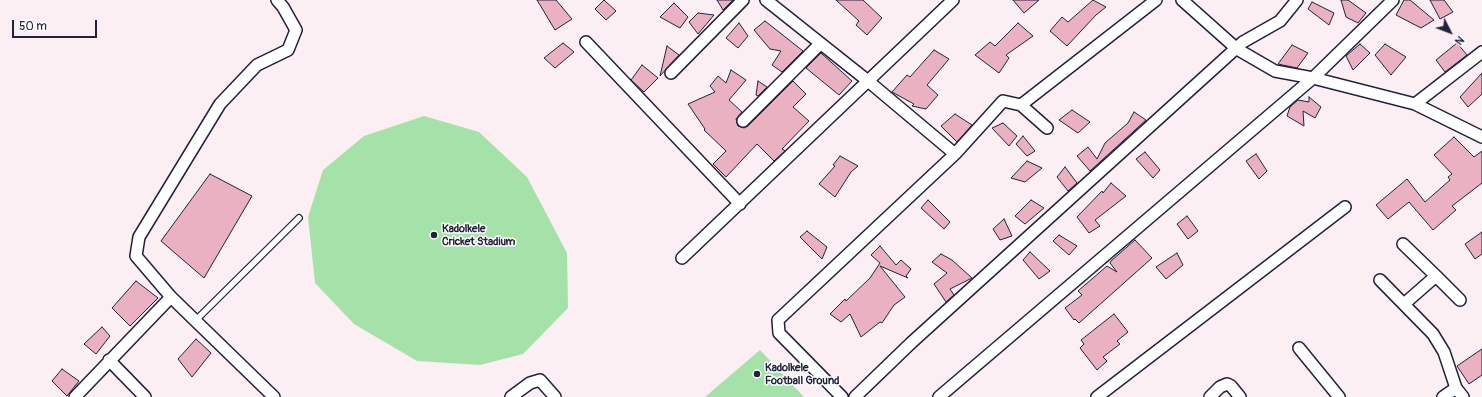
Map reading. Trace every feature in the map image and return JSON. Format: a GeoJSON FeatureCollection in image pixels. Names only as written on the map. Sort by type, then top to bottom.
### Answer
{"type":"FeatureCollection","features":[{"type":"Feature","properties":{"kind":"street"},"geometry":{"type":"LineString","coordinates":[[274,397],[171,297],[136,256],[139,237],[220,104],[257,65],[288,50],[296,30],[283,7],[277,0]]}},
{"type":"Feature","properties":{"kind":"street"},"geometry":{"type":"LineString","coordinates":[[671,73],[743,0]]}},
{"type":"Feature","properties":{"kind":"street"},"geometry":{"type":"LineString","coordinates":[[766,0],[868,81],[955,154]]}},
{"type":"Feature","properties":{"kind":"street"},"geometry":{"type":"LineString","coordinates":[[682,258],[953,0]]}},
{"type":"Feature","properties":{"kind":"street"},"geometry":{"type":"LineString","coordinates":[[1021,105],[1156,0]]}},
{"type":"Feature","properties":{"kind":"street"},"geometry":{"type":"LineString","coordinates":[[1182,0],[1237,49],[1275,71],[1313,78],[1415,104],[1482,137]]}},
{"type":"Feature","properties":{"kind":"street"},"geometry":{"type":"LineString","coordinates":[[855,397],[917,338],[1243,42],[1280,21],[1297,0]]}},
{"type":"Feature","properties":{"kind":"street"},"geometry":{"type":"LineString","coordinates":[[939,397],[1313,78],[1393,0]]}},
{"type":"Feature","properties":{"kind":"street"},"geometry":{"type":"LineString","coordinates":[[586,42],[740,204]]}},
{"type":"Feature","properties":{"kind":"street"},"geometry":{"type":"LineString","coordinates":[[743,121],[820,44]]}},
{"type":"Feature","properties":{"kind":"street"},"geometry":{"type":"LineString","coordinates":[[1415,104],[1482,52]]}},
{"type":"Feature","properties":{"kind":"street"},"geometry":{"type":"LineString","coordinates":[[842,397],[779,333],[778,320],[955,154],[1003,101],[1021,105],[1047,128]]}},
{"type":"Feature","properties":{"kind":"street"},"geometry":{"type":"LineString","coordinates":[[1097,397],[1345,207]]}},
{"type":"Feature","properties":{"kind":"street"},"geometry":{"type":"LineString","coordinates":[[1403,244],[1460,300]]}},
{"type":"Feature","properties":{"kind":"street"},"geometry":{"type":"LineString","coordinates":[[1404,304],[1436,276]]}},
{"type":"Feature","properties":{"kind":"street"},"geometry":{"type":"LineString","coordinates":[[1380,280],[1434,334],[1444,352],[1456,388],[1463,397]]}},
{"type":"Feature","properties":{"kind":"street"},"geometry":{"type":"LineString","coordinates":[[75,397],[171,297]]}},
{"type":"Feature","properties":{"kind":"street"},"geometry":{"type":"LineString","coordinates":[[1299,348],[1339,397]]}},
{"type":"Feature","properties":{"kind":"street"},"geometry":{"type":"LineString","coordinates":[[109,360],[145,397]]}},
{"type":"Feature","properties":{"kind":"street"},"geometry":{"type":"LineString","coordinates":[[511,397],[530,383],[540,380],[556,397]]}},
{"type":"Feature","properties":{"kind":"street"},"geometry":{"type":"LineString","coordinates":[[1210,397],[1220,387],[1227,384],[1231,386],[1240,397]]}},
{"type":"Feature","properties":{"kind":"street"},"geometry":{"type":"LineString","coordinates":[[1442,397],[1456,388]]}},
{"type":"Feature","properties":{"kind":"lane"},"geometry":{"type":"LineString","coordinates":[[195,321],[298,218]]}},
{"type":"Feature","properties":{"kind":"green space","name":"Kadolkele Cricket Stadium"},"geometry":{"type":"Polygon","coordinates":[[[424,116],[479,132],[527,177],[567,253],[568,308],[523,354],[480,365],[417,361],[354,324],[315,283],[308,217],[323,170],[364,136],[424,116]]]}},
{"type":"Feature","properties":{"kind":"green space","name":"Kadolkele Football Ground"},"geometry":{"type":"Polygon","coordinates":[[[760,350],[804,397],[705,397],[760,350]]]}},
{"type":"Feature","properties":{"kind":"building"},"geometry":{"type":"Polygon","coordinates":[[[537,0],[556,0],[572,19],[555,30],[537,0]]]}},
{"type":"Feature","properties":{"kind":"building"},"geometry":{"type":"Polygon","coordinates":[[[604,0],[616,11],[606,20],[595,9],[604,0]]]}},
{"type":"Feature","properties":{"kind":"building"},"geometry":{"type":"Polygon","coordinates":[[[717,0],[733,0],[723,10],[717,0]]]}},
{"type":"Feature","properties":{"kind":"building"},"geometry":{"type":"Polygon","coordinates":[[[836,0],[863,0],[882,18],[867,35],[856,25],[859,21],[836,0]]]}},
{"type":"Feature","properties":{"kind":"building"},"geometry":{"type":"Polygon","coordinates":[[[1013,0],[1039,0],[1024,13],[1013,0]]]}},
{"type":"Feature","properties":{"kind":"building"},"geometry":{"type":"Polygon","coordinates":[[[1093,0],[1106,7],[1096,15],[1067,46],[1050,31],[1062,17],[1068,22],[1093,0]]]}},
{"type":"Feature","properties":{"kind":"building"},"geometry":{"type":"Polygon","coordinates":[[[1341,0],[1348,0],[1366,13],[1358,23],[1346,17],[1341,0]]]}},
{"type":"Feature","properties":{"kind":"building"},"geometry":{"type":"Polygon","coordinates":[[[1404,0],[1410,0],[1434,20],[1421,28],[1396,15],[1404,0]]]}},
{"type":"Feature","properties":{"kind":"building"},"geometry":{"type":"Polygon","coordinates":[[[1430,0],[1444,0],[1453,12],[1440,19],[1430,0]]]}},
{"type":"Feature","properties":{"kind":"building"},"geometry":{"type":"Polygon","coordinates":[[[1312,2],[1334,13],[1329,25],[1308,9],[1312,2]]]}},
{"type":"Feature","properties":{"kind":"building"},"geometry":{"type":"Polygon","coordinates":[[[674,3],[688,17],[680,28],[660,17],[674,3]]]}},
{"type":"Feature","properties":{"kind":"building"},"geometry":{"type":"Polygon","coordinates":[[[698,13],[714,15],[698,34],[689,22],[698,13]]]}},
{"type":"Feature","properties":{"kind":"building"},"geometry":{"type":"Polygon","coordinates":[[[765,21],[803,51],[782,72],[772,65],[781,51],[770,49],[754,30],[765,21]]]}},
{"type":"Feature","properties":{"kind":"building"},"geometry":{"type":"Polygon","coordinates":[[[739,23],[748,36],[738,48],[726,38],[739,23]]]}},
{"type":"Feature","properties":{"kind":"building"},"geometry":{"type":"Polygon","coordinates":[[[1018,23],[1033,36],[1006,55],[1009,58],[999,73],[975,55],[990,42],[995,46],[1018,23]]]}},
{"type":"Feature","properties":{"kind":"building"},"geometry":{"type":"Polygon","coordinates":[[[563,43],[574,52],[555,68],[544,58],[563,43]]]}},
{"type":"Feature","properties":{"kind":"building"},"geometry":{"type":"Polygon","coordinates":[[[1457,43],[1467,55],[1445,72],[1436,60],[1457,43]]]}},
{"type":"Feature","properties":{"kind":"building"},"geometry":{"type":"Polygon","coordinates":[[[1360,44],[1370,53],[1353,70],[1346,56],[1360,44]]]}},
{"type":"Feature","properties":{"kind":"building"},"geometry":{"type":"Polygon","coordinates":[[[1385,44],[1406,57],[1391,75],[1375,55],[1385,44]]]}},
{"type":"Feature","properties":{"kind":"building"},"geometry":{"type":"Polygon","coordinates":[[[1292,45],[1308,53],[1297,68],[1278,64],[1292,45]]]}},
{"type":"Feature","properties":{"kind":"building"},"geometry":{"type":"Polygon","coordinates":[[[667,46],[679,55],[660,76],[667,46]]]}},
{"type":"Feature","properties":{"kind":"building"},"geometry":{"type":"Polygon","coordinates":[[[934,50],[949,59],[927,85],[938,95],[926,109],[912,106],[914,104],[892,92],[907,75],[910,77],[934,50]]]}},
{"type":"Feature","properties":{"kind":"building"},"geometry":{"type":"Polygon","coordinates":[[[821,53],[852,81],[839,95],[806,68],[821,53]]]}},
{"type":"Feature","properties":{"kind":"building"},"geometry":{"type":"Polygon","coordinates":[[[642,65],[658,78],[644,92],[631,80],[642,65]]]}},
{"type":"Feature","properties":{"kind":"building"},"geometry":{"type":"Polygon","coordinates":[[[731,70],[746,80],[729,100],[742,112],[736,119],[738,126],[744,128],[748,126],[793,81],[806,94],[793,107],[809,121],[782,149],[785,151],[774,161],[757,144],[726,177],[713,164],[726,151],[704,130],[705,129],[688,104],[715,92],[710,86],[718,76],[726,83],[731,70]]]}},
{"type":"Feature","properties":{"kind":"building"},"geometry":{"type":"Polygon","coordinates":[[[1482,73],[1482,94],[1468,107],[1460,97],[1482,73]]]}},
{"type":"Feature","properties":{"kind":"building"},"geometry":{"type":"Polygon","coordinates":[[[758,81],[767,87],[758,96],[756,95],[758,81]]]}},
{"type":"Feature","properties":{"kind":"building"},"geometry":{"type":"Polygon","coordinates":[[[1309,97],[1321,107],[1315,118],[1303,111],[1304,126],[1287,116],[1290,107],[1298,100],[1309,102],[1309,97]]]}},
{"type":"Feature","properties":{"kind":"building"},"geometry":{"type":"Polygon","coordinates":[[[1072,110],[1090,122],[1078,133],[1059,120],[1072,110]]]}},
{"type":"Feature","properties":{"kind":"building"},"geometry":{"type":"Polygon","coordinates":[[[1134,112],[1146,120],[1090,171],[1077,156],[1088,147],[1097,159],[1105,143],[1128,123],[1134,112]]]}},
{"type":"Feature","properties":{"kind":"building"},"geometry":{"type":"Polygon","coordinates":[[[955,114],[972,125],[957,142],[941,126],[955,114]]]}},
{"type":"Feature","properties":{"kind":"building"},"geometry":{"type":"Polygon","coordinates":[[[1003,123],[1017,136],[1009,146],[992,128],[1003,123]]]}},
{"type":"Feature","properties":{"kind":"building"},"geometry":{"type":"Polygon","coordinates":[[[1023,136],[1035,151],[1027,156],[1016,144],[1023,136]]]}},
{"type":"Feature","properties":{"kind":"building"},"geometry":{"type":"Polygon","coordinates":[[[1454,137],[1474,157],[1482,151],[1482,183],[1452,206],[1456,210],[1433,230],[1409,202],[1388,219],[1376,205],[1407,179],[1425,202],[1450,180],[1448,177],[1452,174],[1434,155],[1454,137]]]}},
{"type":"Feature","properties":{"kind":"building"},"geometry":{"type":"Polygon","coordinates":[[[1145,152],[1160,170],[1153,178],[1136,159],[1145,152]]]}},
{"type":"Feature","properties":{"kind":"building"},"geometry":{"type":"Polygon","coordinates":[[[1256,154],[1267,171],[1259,179],[1246,161],[1256,154]]]}},
{"type":"Feature","properties":{"kind":"building"},"geometry":{"type":"Polygon","coordinates":[[[840,156],[858,166],[851,172],[835,197],[819,184],[835,166],[833,165],[840,156]]]}},
{"type":"Feature","properties":{"kind":"building"},"geometry":{"type":"Polygon","coordinates":[[[1027,161],[1042,168],[1025,182],[1011,178],[1027,161]]]}},
{"type":"Feature","properties":{"kind":"building"},"geometry":{"type":"Polygon","coordinates":[[[1065,167],[1077,183],[1068,191],[1057,177],[1065,167]]]}},
{"type":"Feature","properties":{"kind":"building"},"geometry":{"type":"Polygon","coordinates":[[[210,174],[252,196],[204,278],[161,241],[210,174]]]}},
{"type":"Feature","properties":{"kind":"building"},"geometry":{"type":"Polygon","coordinates":[[[1111,183],[1126,196],[1095,220],[1100,226],[1089,233],[1077,217],[1102,191],[1103,193],[1111,183]]]}},
{"type":"Feature","properties":{"kind":"building"},"geometry":{"type":"Polygon","coordinates":[[[928,200],[950,222],[944,229],[921,208],[928,200]]]}},
{"type":"Feature","properties":{"kind":"building"},"geometry":{"type":"Polygon","coordinates":[[[1031,200],[1044,208],[1025,224],[1015,216],[1031,200]]]}},
{"type":"Feature","properties":{"kind":"building"},"geometry":{"type":"Polygon","coordinates":[[[1187,216],[1198,231],[1188,239],[1177,224],[1187,216]]]}},
{"type":"Feature","properties":{"kind":"building"},"geometry":{"type":"Polygon","coordinates":[[[1004,219],[1012,236],[1000,240],[993,229],[1004,219]]]}},
{"type":"Feature","properties":{"kind":"building"},"geometry":{"type":"Polygon","coordinates":[[[807,231],[827,247],[822,259],[800,237],[807,231]]]}},
{"type":"Feature","properties":{"kind":"building"},"geometry":{"type":"Polygon","coordinates":[[[1482,232],[1482,254],[1475,259],[1465,244],[1482,232]]]}},
{"type":"Feature","properties":{"kind":"building"},"geometry":{"type":"Polygon","coordinates":[[[1059,235],[1077,246],[1069,255],[1053,241],[1059,235]]]}},
{"type":"Feature","properties":{"kind":"building"},"geometry":{"type":"Polygon","coordinates":[[[1135,240],[1152,258],[1079,323],[1075,319],[1074,320],[1065,308],[1082,295],[1078,291],[1107,266],[1117,272],[1110,263],[1111,261],[1135,240]]]}},
{"type":"Feature","properties":{"kind":"building"},"geometry":{"type":"Polygon","coordinates":[[[880,246],[896,265],[901,260],[911,269],[906,276],[908,278],[880,266],[905,297],[894,305],[882,323],[880,322],[861,337],[850,314],[841,322],[830,314],[870,278],[880,263],[871,255],[880,246]]]}},
{"type":"Feature","properties":{"kind":"building"},"geometry":{"type":"Polygon","coordinates":[[[1030,252],[1050,271],[1039,279],[1023,260],[1030,252]]]}},
{"type":"Feature","properties":{"kind":"building"},"geometry":{"type":"Polygon","coordinates":[[[1177,253],[1183,265],[1166,279],[1156,267],[1177,253]]]}},
{"type":"Feature","properties":{"kind":"building"},"geometry":{"type":"Polygon","coordinates":[[[941,254],[952,260],[972,278],[950,289],[954,295],[946,302],[934,284],[947,273],[932,262],[941,254]]]}},
{"type":"Feature","properties":{"kind":"building"},"geometry":{"type":"Polygon","coordinates":[[[136,281],[158,298],[130,326],[112,308],[136,281]]]}},
{"type":"Feature","properties":{"kind":"building"},"geometry":{"type":"Polygon","coordinates":[[[1114,314],[1128,332],[1117,341],[1120,344],[1103,357],[1107,361],[1097,370],[1080,348],[1084,344],[1081,340],[1114,314]]]}},
{"type":"Feature","properties":{"kind":"building"},"geometry":{"type":"Polygon","coordinates":[[[102,327],[110,336],[96,354],[84,344],[102,327]]]}},
{"type":"Feature","properties":{"kind":"building"},"geometry":{"type":"Polygon","coordinates":[[[196,339],[211,353],[192,377],[178,359],[196,339]]]}},
{"type":"Feature","properties":{"kind":"building"},"geometry":{"type":"Polygon","coordinates":[[[1482,349],[1482,375],[1469,384],[1457,366],[1482,349]]]}},
{"type":"Feature","properties":{"kind":"building"},"geometry":{"type":"Polygon","coordinates":[[[62,369],[79,381],[67,396],[52,381],[62,369]]]}},
{"type":"Feature","properties":{"kind":"place","name":"Kadolkele Cricket Stadium"},"geometry":{"type":"Point","coordinates":[434,235]}},
{"type":"Feature","properties":{"kind":"place","name":"Kadolkele Football Ground"},"geometry":{"type":"Point","coordinates":[757,374]}}]}
